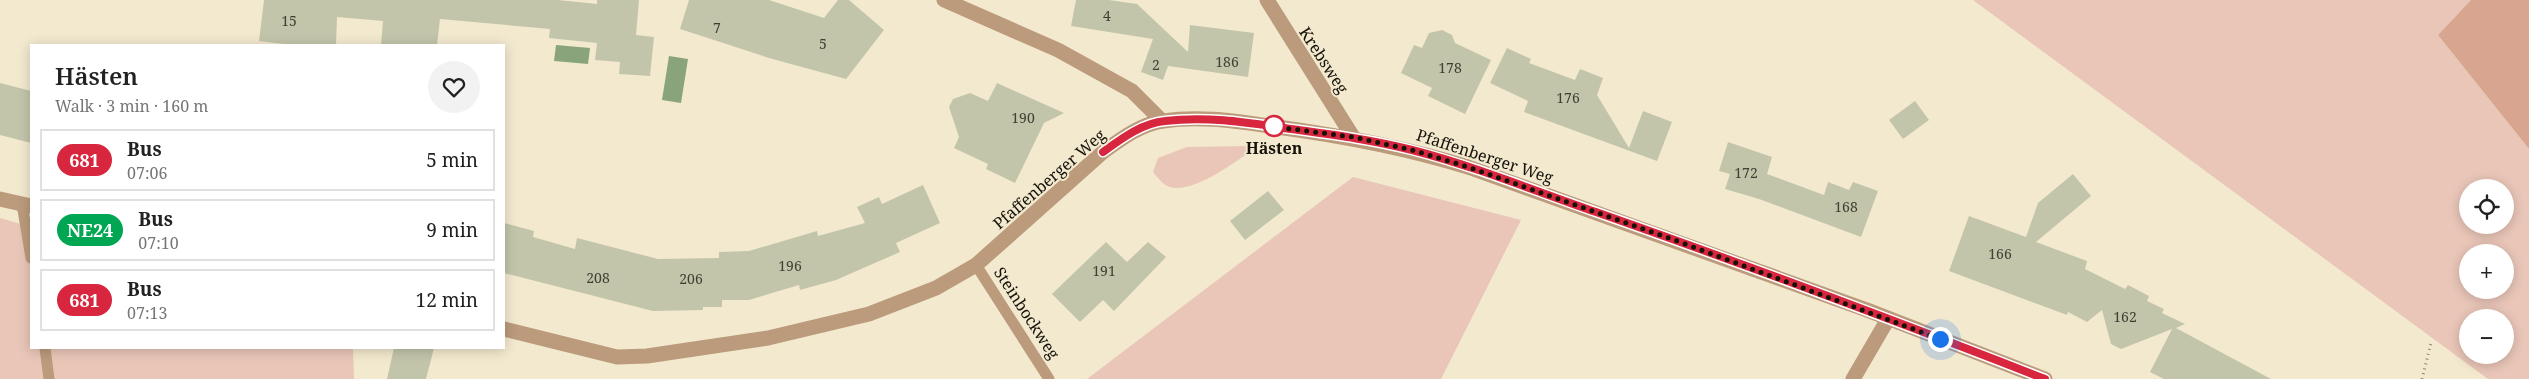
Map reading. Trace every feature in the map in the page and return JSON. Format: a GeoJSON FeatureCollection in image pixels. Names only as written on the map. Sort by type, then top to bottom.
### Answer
{"type":"FeatureCollection","features":[{"type":"Feature","properties":{"kind":"street"},"geometry":{"type":"LineString","coordinates":[[944,0],[1066,54],[1132,91],[1162,121]]}},
{"type":"Feature","properties":{"kind":"street","name":"Krebsweg"},"geometry":{"type":"LineString","coordinates":[[1267,0],[1353,137]]}},
{"type":"Feature","properties":{"kind":"street","name":"Pfaffenberger Weg"},"geometry":{"type":"LineString","coordinates":[[505,329],[617,357],[647,356],[768,338],[845,321],[922,294],[976,265],[1103,152],[1124,137],[1162,121],[1202,118],[1353,137],[1412,150],[1468,167],[1888,318],[2045,379]]}},
{"type":"Feature","properties":{"kind":"street"},"geometry":{"type":"LineString","coordinates":[[0,199],[27,205]]}},
{"type":"Feature","properties":{"kind":"street"},"geometry":{"type":"LineString","coordinates":[[1853,379],[1888,318]]}},
{"type":"Feature","properties":{"kind":"lane"},"geometry":{"type":"LineString","coordinates":[[27,205],[30,245]]}},
{"type":"Feature","properties":{"kind":"lane","name":"Steinbockweg"},"geometry":{"type":"LineString","coordinates":[[976,265],[1050,379]]}},
{"type":"Feature","properties":{"kind":"lane"},"geometry":{"type":"LineString","coordinates":[[45,349],[49,379]]}},
{"type":"Feature","properties":{"kind":"path"},"geometry":{"type":"LineString","coordinates":[[2422,379],[2431,343]]}},
{"type":"Feature","properties":{"kind":"shaded area"},"geometry":{"type":"Polygon","coordinates":[[[1973,0],[2471,0],[2438,35],[2529,149],[2529,379],[2488,379],[2468,364],[2514,364],[2514,309],[2459,309],[2459,358],[1973,0]]]}},
{"type":"Feature","properties":{"kind":"shaded area"},"geometry":{"type":"Polygon","coordinates":[[[2471,0],[2529,0],[2529,149],[2438,35],[2471,0]]]}},
{"type":"Feature","properties":{"kind":"shaded area"},"geometry":{"type":"Polygon","coordinates":[[[556,45],[590,48],[588,64],[554,61],[556,45]]]}},
{"type":"Feature","properties":{"kind":"shaded area"},"geometry":{"type":"Polygon","coordinates":[[[669,56],[688,59],[681,103],[662,100],[669,56]]]}},
{"type":"Feature","properties":{"kind":"shaded area"},"geometry":{"type":"Polygon","coordinates":[[[1250,146],[1251,151],[1234,163],[1201,182],[1190,186],[1179,188],[1167,186],[1153,172],[1158,158],[1187,147],[1250,146]]]}},
{"type":"Feature","properties":{"kind":"shaded area"},"geometry":{"type":"Polygon","coordinates":[[[1353,177],[1521,220],[1441,379],[1087,379],[1353,177]]]}},
{"type":"Feature","properties":{"kind":"shaded area"},"geometry":{"type":"Polygon","coordinates":[[[0,218],[30,227],[30,349],[353,349],[354,379],[0,379],[0,218]]]}},
{"type":"Feature","properties":{"kind":"building"},"geometry":{"type":"Polygon","coordinates":[[[264,0],[558,0],[597,4],[597,0],[639,0],[636,35],[654,37],[650,76],[619,74],[620,62],[595,60],[597,43],[549,38],[550,29],[440,19],[437,44],[381,44],[383,21],[337,17],[336,44],[284,44],[259,41],[264,0]]]}},
{"type":"Feature","properties":{"kind":"building"},"geometry":{"type":"Polygon","coordinates":[[[689,0],[769,0],[824,18],[838,0],[849,0],[884,30],[846,79],[769,58],[680,29],[689,0]]]}},
{"type":"Feature","properties":{"kind":"building"},"geometry":{"type":"Polygon","coordinates":[[[1076,0],[1109,0],[1137,4],[1188,52],[1190,25],[1254,33],[1248,77],[1168,66],[1163,80],[1141,72],[1153,39],[1071,26],[1076,0]]]}},
{"type":"Feature","properties":{"kind":"building"},"geometry":{"type":"Polygon","coordinates":[[[1442,30],[1452,35],[1455,43],[1491,60],[1465,114],[1428,96],[1432,88],[1401,73],[1414,45],[1422,48],[1429,33],[1442,30]]]}},
{"type":"Feature","properties":{"kind":"building"},"geometry":{"type":"Polygon","coordinates":[[[1507,48],[1531,59],[1529,63],[1575,80],[1580,69],[1603,78],[1597,95],[1629,148],[1643,111],[1672,122],[1657,161],[1524,112],[1528,101],[1490,83],[1507,48]]]}},
{"type":"Feature","properties":{"kind":"building"},"geometry":{"type":"Polygon","coordinates":[[[0,83],[30,91],[30,143],[0,135],[0,83]]]}},
{"type":"Feature","properties":{"kind":"building"},"geometry":{"type":"Polygon","coordinates":[[[997,83],[1064,113],[1044,123],[1015,183],[986,169],[988,164],[954,148],[959,137],[949,107],[953,99],[970,93],[988,101],[997,83]]]}},
{"type":"Feature","properties":{"kind":"building"},"geometry":{"type":"Polygon","coordinates":[[[1915,101],[1929,120],[1903,139],[1889,120],[1915,101]]]}},
{"type":"Feature","properties":{"kind":"building"},"geometry":{"type":"Polygon","coordinates":[[[1728,142],[1772,157],[1767,174],[1824,195],[1828,182],[1849,190],[1853,182],[1878,191],[1861,237],[1759,199],[1725,189],[1730,174],[1719,171],[1728,142]]]}},
{"type":"Feature","properties":{"kind":"building"},"geometry":{"type":"Polygon","coordinates":[[[2073,174],[2091,196],[2036,242],[2087,261],[2085,269],[2125,289],[2128,285],[2149,296],[2147,301],[2164,309],[2162,313],[2185,324],[2176,328],[2271,379],[2164,379],[2150,372],[2172,329],[2121,349],[2111,344],[2102,310],[2087,322],[2068,312],[2067,315],[1949,271],[1969,216],[2026,237],[2038,203],[2073,174]]]}},
{"type":"Feature","properties":{"kind":"building"},"geometry":{"type":"Polygon","coordinates":[[[923,185],[940,223],[896,243],[900,252],[836,280],[800,290],[799,285],[749,300],[722,300],[722,307],[703,307],[703,310],[653,311],[505,273],[505,223],[534,231],[533,237],[575,249],[577,238],[658,259],[719,258],[719,252],[749,251],[817,231],[818,236],[865,223],[857,207],[879,197],[882,204],[923,185]]]}},
{"type":"Feature","properties":{"kind":"building"},"geometry":{"type":"Polygon","coordinates":[[[1268,191],[1284,210],[1245,240],[1230,221],[1268,191]]]}},
{"type":"Feature","properties":{"kind":"building"},"geometry":{"type":"Polygon","coordinates":[[[1106,242],[1127,262],[1148,242],[1166,257],[1114,311],[1103,300],[1080,322],[1052,294],[1106,242]]]}},
{"type":"Feature","properties":{"kind":"building"},"geometry":{"type":"Polygon","coordinates":[[[394,349],[434,349],[426,379],[387,379],[394,349]]]}},
{"type":"Feature","properties":{"kind":"bus line","name":"681"},"geometry":{"type":"LineString","coordinates":[[1103,152],[1124,137],[1145,126],[1162,121],[1202,118],[1353,137],[1412,150],[1468,167],[1669,238],[1867,310],[2045,379]]}},
{"type":"Feature","properties":{"kind":"place","name":"Hästen"},"geometry":{"type":"Point","coordinates":[1274,126]}},
{"type":"Feature","properties":{"kind":"route"},"geometry":{"type":"LineString","coordinates":[[1274,126],[1268,126],[1353,137],[1412,150],[1468,167],[1867,310],[1940,339]]}}]}
